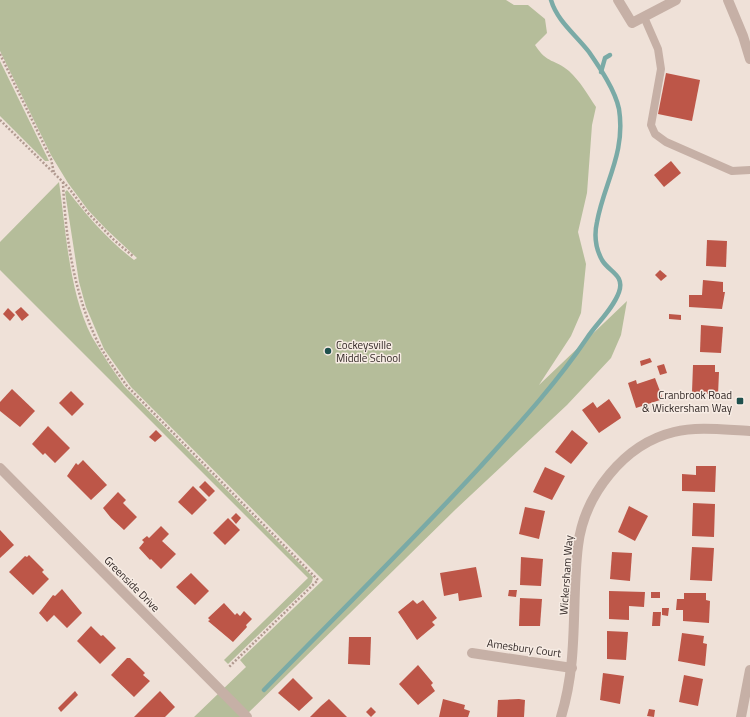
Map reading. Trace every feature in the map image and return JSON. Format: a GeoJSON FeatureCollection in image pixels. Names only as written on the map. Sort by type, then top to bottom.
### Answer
{"type":"FeatureCollection","features":[{"type":"Feature","properties":{"kind":"street"},"geometry":{"type":"LineString","coordinates":[[618,0],[632,23],[676,0]]}},
{"type":"Feature","properties":{"kind":"street"},"geometry":{"type":"LineString","coordinates":[[728,0],[743,36],[750,59]]}},
{"type":"Feature","properties":{"kind":"street","name":"Wickersham Way"},"geometry":{"type":"LineString","coordinates":[[561,717],[572,668],[578,545],[584,516],[598,491],[612,471],[627,456],[650,442],[674,432],[702,429],[750,431]]}},
{"type":"Feature","properties":{"kind":"street","name":"Greenside Drive"},"geometry":{"type":"LineString","coordinates":[[0,468],[246,717]]}},
{"type":"Feature","properties":{"kind":"street","name":"Amesbury Court"},"geometry":{"type":"LineString","coordinates":[[472,653],[572,668]]}},
{"type":"Feature","properties":{"kind":"street"},"geometry":{"type":"LineString","coordinates":[[741,717],[750,670]]}},
{"type":"Feature","properties":{"kind":"lane"},"geometry":{"type":"LineString","coordinates":[[644,17],[658,49],[661,69],[651,125],[655,134],[666,142],[732,171],[750,170]]}},
{"type":"Feature","properties":{"kind":"path"},"geometry":{"type":"LineString","coordinates":[[0,54],[51,159],[54,174]]}},
{"type":"Feature","properties":{"kind":"path"},"geometry":{"type":"LineString","coordinates":[[0,120],[63,182],[87,212],[114,240],[134,257]]}},
{"type":"Feature","properties":{"kind":"path"},"geometry":{"type":"LineString","coordinates":[[63,182],[72,259],[83,306],[94,335],[103,351],[127,386],[318,580],[229,668]]}},
{"type":"Feature","properties":{"kind":"green space","name":"Cockeysville Middle School"},"geometry":{"type":"Polygon","coordinates":[[[0,0],[506,0],[514,5],[528,5],[545,19],[547,33],[535,45],[543,55],[564,67],[573,75],[584,88],[596,107],[592,125],[587,193],[578,232],[586,264],[581,313],[571,336],[539,385],[627,301],[621,335],[611,358],[567,405],[456,509],[244,717],[194,717],[246,667],[240,660],[323,580],[131,387],[104,349],[86,307],[79,282],[65,192],[67,190],[90,218],[115,244],[134,260],[137,258],[88,210],[68,183],[51,155],[0,51],[0,0]]]}},
{"type":"Feature","properties":{"kind":"green space"},"geometry":{"type":"Polygon","coordinates":[[[0,61],[49,161],[45,161],[0,116],[0,61]]]}},
{"type":"Feature","properties":{"kind":"green space"},"geometry":{"type":"Polygon","coordinates":[[[59,182],[66,241],[73,282],[84,320],[92,337],[104,356],[124,386],[313,577],[309,586],[228,664],[224,660],[308,578],[0,270],[0,242],[59,182]]]}},
{"type":"Feature","properties":{"kind":"building"},"geometry":{"type":"Polygon","coordinates":[[[666,73],[700,80],[692,121],[658,114],[666,73]]]}},
{"type":"Feature","properties":{"kind":"building"},"geometry":{"type":"Polygon","coordinates":[[[671,161],[681,173],[664,187],[654,175],[671,161]]]}},
{"type":"Feature","properties":{"kind":"building"},"geometry":{"type":"Polygon","coordinates":[[[707,240],[727,241],[726,267],[706,266],[707,240]]]}},
{"type":"Feature","properties":{"kind":"building"},"geometry":{"type":"Polygon","coordinates":[[[660,270],[667,276],[661,281],[655,275],[660,270]]]}},
{"type":"Feature","properties":{"kind":"building"},"geometry":{"type":"Polygon","coordinates":[[[703,280],[723,282],[723,292],[725,292],[722,309],[689,307],[689,295],[702,295],[703,280]]]}},
{"type":"Feature","properties":{"kind":"building"},"geometry":{"type":"Polygon","coordinates":[[[21,307],[29,315],[22,321],[15,312],[21,307]]]}},
{"type":"Feature","properties":{"kind":"building"},"geometry":{"type":"Polygon","coordinates":[[[8,308],[15,315],[10,321],[3,314],[8,308]]]}},
{"type":"Feature","properties":{"kind":"building"},"geometry":{"type":"Polygon","coordinates":[[[669,314],[681,315],[681,320],[669,319],[669,314]]]}},
{"type":"Feature","properties":{"kind":"building"},"geometry":{"type":"Polygon","coordinates":[[[701,325],[723,327],[721,353],[700,352],[701,325]]]}},
{"type":"Feature","properties":{"kind":"building"},"geometry":{"type":"Polygon","coordinates":[[[650,358],[652,362],[641,366],[640,361],[650,358]]]}},
{"type":"Feature","properties":{"kind":"building"},"geometry":{"type":"Polygon","coordinates":[[[664,364],[667,373],[660,375],[657,366],[664,364]]]}},
{"type":"Feature","properties":{"kind":"building"},"geometry":{"type":"Polygon","coordinates":[[[693,365],[715,365],[715,372],[719,372],[718,395],[692,392],[693,365]]]}},
{"type":"Feature","properties":{"kind":"building"},"geometry":{"type":"Polygon","coordinates":[[[655,378],[663,399],[636,408],[628,383],[636,380],[637,384],[655,378]]]}},
{"type":"Feature","properties":{"kind":"building"},"geometry":{"type":"Polygon","coordinates":[[[12,389],[35,411],[20,427],[0,411],[0,402],[12,389]]]}},
{"type":"Feature","properties":{"kind":"building"},"geometry":{"type":"Polygon","coordinates":[[[71,391],[84,404],[72,416],[59,403],[71,391]]]}},
{"type":"Feature","properties":{"kind":"building"},"geometry":{"type":"Polygon","coordinates":[[[609,399],[621,418],[599,433],[582,410],[593,402],[597,408],[609,399]]]}},
{"type":"Feature","properties":{"kind":"building"},"geometry":{"type":"Polygon","coordinates":[[[48,426],[70,448],[55,463],[45,453],[43,455],[32,444],[48,426]]]}},
{"type":"Feature","properties":{"kind":"building"},"geometry":{"type":"Polygon","coordinates":[[[156,430],[162,436],[155,442],[149,437],[156,430]]]}},
{"type":"Feature","properties":{"kind":"building"},"geometry":{"type":"Polygon","coordinates":[[[572,430],[588,443],[571,464],[555,452],[572,430]]]}},
{"type":"Feature","properties":{"kind":"building"},"geometry":{"type":"Polygon","coordinates":[[[83,460],[107,485],[91,500],[67,476],[76,463],[78,465],[83,460]]]}},
{"type":"Feature","properties":{"kind":"building"},"geometry":{"type":"Polygon","coordinates":[[[696,466],[716,466],[715,492],[682,491],[682,474],[696,475],[696,466]]]}},
{"type":"Feature","properties":{"kind":"building"},"geometry":{"type":"Polygon","coordinates":[[[545,467],[565,476],[552,500],[533,492],[545,467]]]}},
{"type":"Feature","properties":{"kind":"building"},"geometry":{"type":"Polygon","coordinates":[[[205,481],[215,491],[209,497],[199,487],[205,481]]]}},
{"type":"Feature","properties":{"kind":"building"},"geometry":{"type":"Polygon","coordinates":[[[193,486],[207,500],[192,515],[178,502],[193,486]]]}},
{"type":"Feature","properties":{"kind":"building"},"geometry":{"type":"Polygon","coordinates":[[[118,492],[126,500],[123,503],[137,517],[124,530],[103,508],[118,492]]]}},
{"type":"Feature","properties":{"kind":"building"},"geometry":{"type":"Polygon","coordinates":[[[693,503],[715,504],[714,537],[692,536],[693,503]]]}},
{"type":"Feature","properties":{"kind":"building"},"geometry":{"type":"Polygon","coordinates":[[[629,506],[648,516],[635,541],[618,532],[629,506]]]}},
{"type":"Feature","properties":{"kind":"building"},"geometry":{"type":"Polygon","coordinates":[[[525,507],[545,511],[539,539],[519,534],[525,507]]]}},
{"type":"Feature","properties":{"kind":"building"},"geometry":{"type":"Polygon","coordinates":[[[236,513],[241,518],[236,524],[231,518],[236,513]]]}},
{"type":"Feature","properties":{"kind":"building"},"geometry":{"type":"Polygon","coordinates":[[[228,518],[240,530],[225,545],[213,533],[228,518]]]}},
{"type":"Feature","properties":{"kind":"building"},"geometry":{"type":"Polygon","coordinates":[[[161,526],[169,534],[162,541],[176,554],[161,569],[139,548],[144,542],[142,540],[147,536],[149,538],[161,526]]]}},
{"type":"Feature","properties":{"kind":"building"},"geometry":{"type":"Polygon","coordinates":[[[0,530],[14,545],[0,558],[0,530]]]}},
{"type":"Feature","properties":{"kind":"building"},"geometry":{"type":"Polygon","coordinates":[[[692,547],[714,548],[712,581],[690,580],[692,547]]]}},
{"type":"Feature","properties":{"kind":"building"},"geometry":{"type":"Polygon","coordinates":[[[612,552],[632,553],[630,581],[610,579],[612,552]]]}},
{"type":"Feature","properties":{"kind":"building"},"geometry":{"type":"Polygon","coordinates":[[[29,555],[44,570],[42,572],[49,579],[33,595],[9,572],[25,556],[27,557],[29,555]]]}},
{"type":"Feature","properties":{"kind":"building"},"geometry":{"type":"Polygon","coordinates":[[[521,557],[543,559],[541,586],[520,585],[521,557]]]}},
{"type":"Feature","properties":{"kind":"building"},"geometry":{"type":"Polygon","coordinates":[[[476,567],[482,597],[459,601],[458,593],[444,596],[440,573],[476,567]]]}},
{"type":"Feature","properties":{"kind":"building"},"geometry":{"type":"Polygon","coordinates":[[[191,573],[209,591],[195,605],[176,587],[191,573]]]}},
{"type":"Feature","properties":{"kind":"building"},"geometry":{"type":"Polygon","coordinates":[[[62,589],[82,613],[67,628],[54,615],[47,622],[39,613],[53,595],[55,596],[62,589]]]}},
{"type":"Feature","properties":{"kind":"building"},"geometry":{"type":"Polygon","coordinates":[[[509,590],[517,590],[516,597],[508,596],[509,590]]]}},
{"type":"Feature","properties":{"kind":"building"},"geometry":{"type":"Polygon","coordinates":[[[609,591],[645,592],[644,607],[629,606],[629,620],[609,619],[609,591]]]}},
{"type":"Feature","properties":{"kind":"building"},"geometry":{"type":"Polygon","coordinates":[[[651,592],[660,592],[660,598],[651,598],[651,592]]]}},
{"type":"Feature","properties":{"kind":"building"},"geometry":{"type":"Polygon","coordinates":[[[684,593],[706,593],[706,600],[710,601],[709,623],[683,621],[683,610],[676,610],[677,599],[684,599],[684,593]]]}},
{"type":"Feature","properties":{"kind":"building"},"geometry":{"type":"Polygon","coordinates":[[[520,598],[542,599],[540,626],[519,626],[520,598]]]}},
{"type":"Feature","properties":{"kind":"building"},"geometry":{"type":"Polygon","coordinates":[[[413,600],[417,604],[423,600],[437,618],[432,622],[435,625],[417,640],[398,612],[413,600]]]}},
{"type":"Feature","properties":{"kind":"building"},"geometry":{"type":"Polygon","coordinates":[[[224,603],[235,615],[237,613],[240,616],[244,611],[252,619],[246,625],[247,627],[233,642],[208,621],[210,620],[208,618],[224,603]]]}},
{"type":"Feature","properties":{"kind":"building"},"geometry":{"type":"Polygon","coordinates":[[[662,608],[669,608],[668,616],[662,615],[662,608]]]}},
{"type":"Feature","properties":{"kind":"building"},"geometry":{"type":"Polygon","coordinates":[[[653,612],[661,612],[660,626],[652,626],[653,612]]]}},
{"type":"Feature","properties":{"kind":"building"},"geometry":{"type":"Polygon","coordinates":[[[91,626],[116,648],[100,664],[77,641],[91,626]]]}},
{"type":"Feature","properties":{"kind":"building"},"geometry":{"type":"Polygon","coordinates":[[[607,631],[628,632],[626,660],[607,659],[607,631]]]}},
{"type":"Feature","properties":{"kind":"building"},"geometry":{"type":"Polygon","coordinates":[[[682,633],[704,636],[703,643],[707,644],[705,666],[678,661],[682,633]]]}},
{"type":"Feature","properties":{"kind":"building"},"geometry":{"type":"Polygon","coordinates":[[[349,637],[371,637],[370,665],[348,664],[349,637]]]}},
{"type":"Feature","properties":{"kind":"building"},"geometry":{"type":"Polygon","coordinates":[[[127,658],[130,658],[145,673],[143,675],[150,681],[134,697],[111,675],[127,658]]]}},
{"type":"Feature","properties":{"kind":"building"},"geometry":{"type":"Polygon","coordinates":[[[418,665],[433,683],[431,685],[435,691],[418,705],[399,684],[418,665]]]}},
{"type":"Feature","properties":{"kind":"building"},"geometry":{"type":"Polygon","coordinates":[[[603,673],[624,676],[620,704],[600,700],[603,673]]]}},
{"type":"Feature","properties":{"kind":"building"},"geometry":{"type":"Polygon","coordinates":[[[684,675],[703,679],[698,706],[679,702],[684,675]]]}},
{"type":"Feature","properties":{"kind":"building"},"geometry":{"type":"Polygon","coordinates":[[[293,678],[313,698],[299,711],[278,693],[293,678]]]}},
{"type":"Feature","properties":{"kind":"building"},"geometry":{"type":"Polygon","coordinates":[[[75,691],[78,695],[61,712],[58,708],[75,691]]]}},
{"type":"Feature","properties":{"kind":"building"},"geometry":{"type":"Polygon","coordinates":[[[160,691],[175,707],[165,717],[134,717],[160,691]]]}},
{"type":"Feature","properties":{"kind":"building"},"geometry":{"type":"Polygon","coordinates":[[[329,699],[347,717],[310,717],[321,706],[329,699]]]}},
{"type":"Feature","properties":{"kind":"building"},"geometry":{"type":"Polygon","coordinates":[[[443,699],[465,705],[464,709],[470,711],[468,717],[439,717],[443,699]]]}},
{"type":"Feature","properties":{"kind":"building"},"geometry":{"type":"Polygon","coordinates":[[[498,700],[525,700],[524,717],[497,717],[498,700]]]}},
{"type":"Feature","properties":{"kind":"building"},"geometry":{"type":"Polygon","coordinates":[[[371,707],[376,712],[371,717],[366,712],[371,707]]]}},
{"type":"Feature","properties":{"kind":"building"},"geometry":{"type":"Polygon","coordinates":[[[649,709],[655,710],[654,717],[647,716],[649,709]]]}},
{"type":"Feature","properties":{"kind":"waterway"},"geometry":{"type":"LineString","coordinates":[[264,690],[427,524],[508,436],[562,372],[609,310],[619,292],[620,282],[602,260],[596,242],[597,222],[600,208],[620,140],[619,109],[611,87],[602,72],[589,52],[562,21],[551,0]]}},
{"type":"Feature","properties":{"kind":"waterway"},"geometry":{"type":"LineString","coordinates":[[601,72],[605,58],[610,55]]}},
{"type":"Feature","properties":{"kind":"place","name":"Cockeysville Middle School"},"geometry":{"type":"Point","coordinates":[328,351]}},
{"type":"Feature","properties":{"kind":"place","name":"Cranbrook Road & Wickersham Way"},"geometry":{"type":"Point","coordinates":[740,401]}}]}
